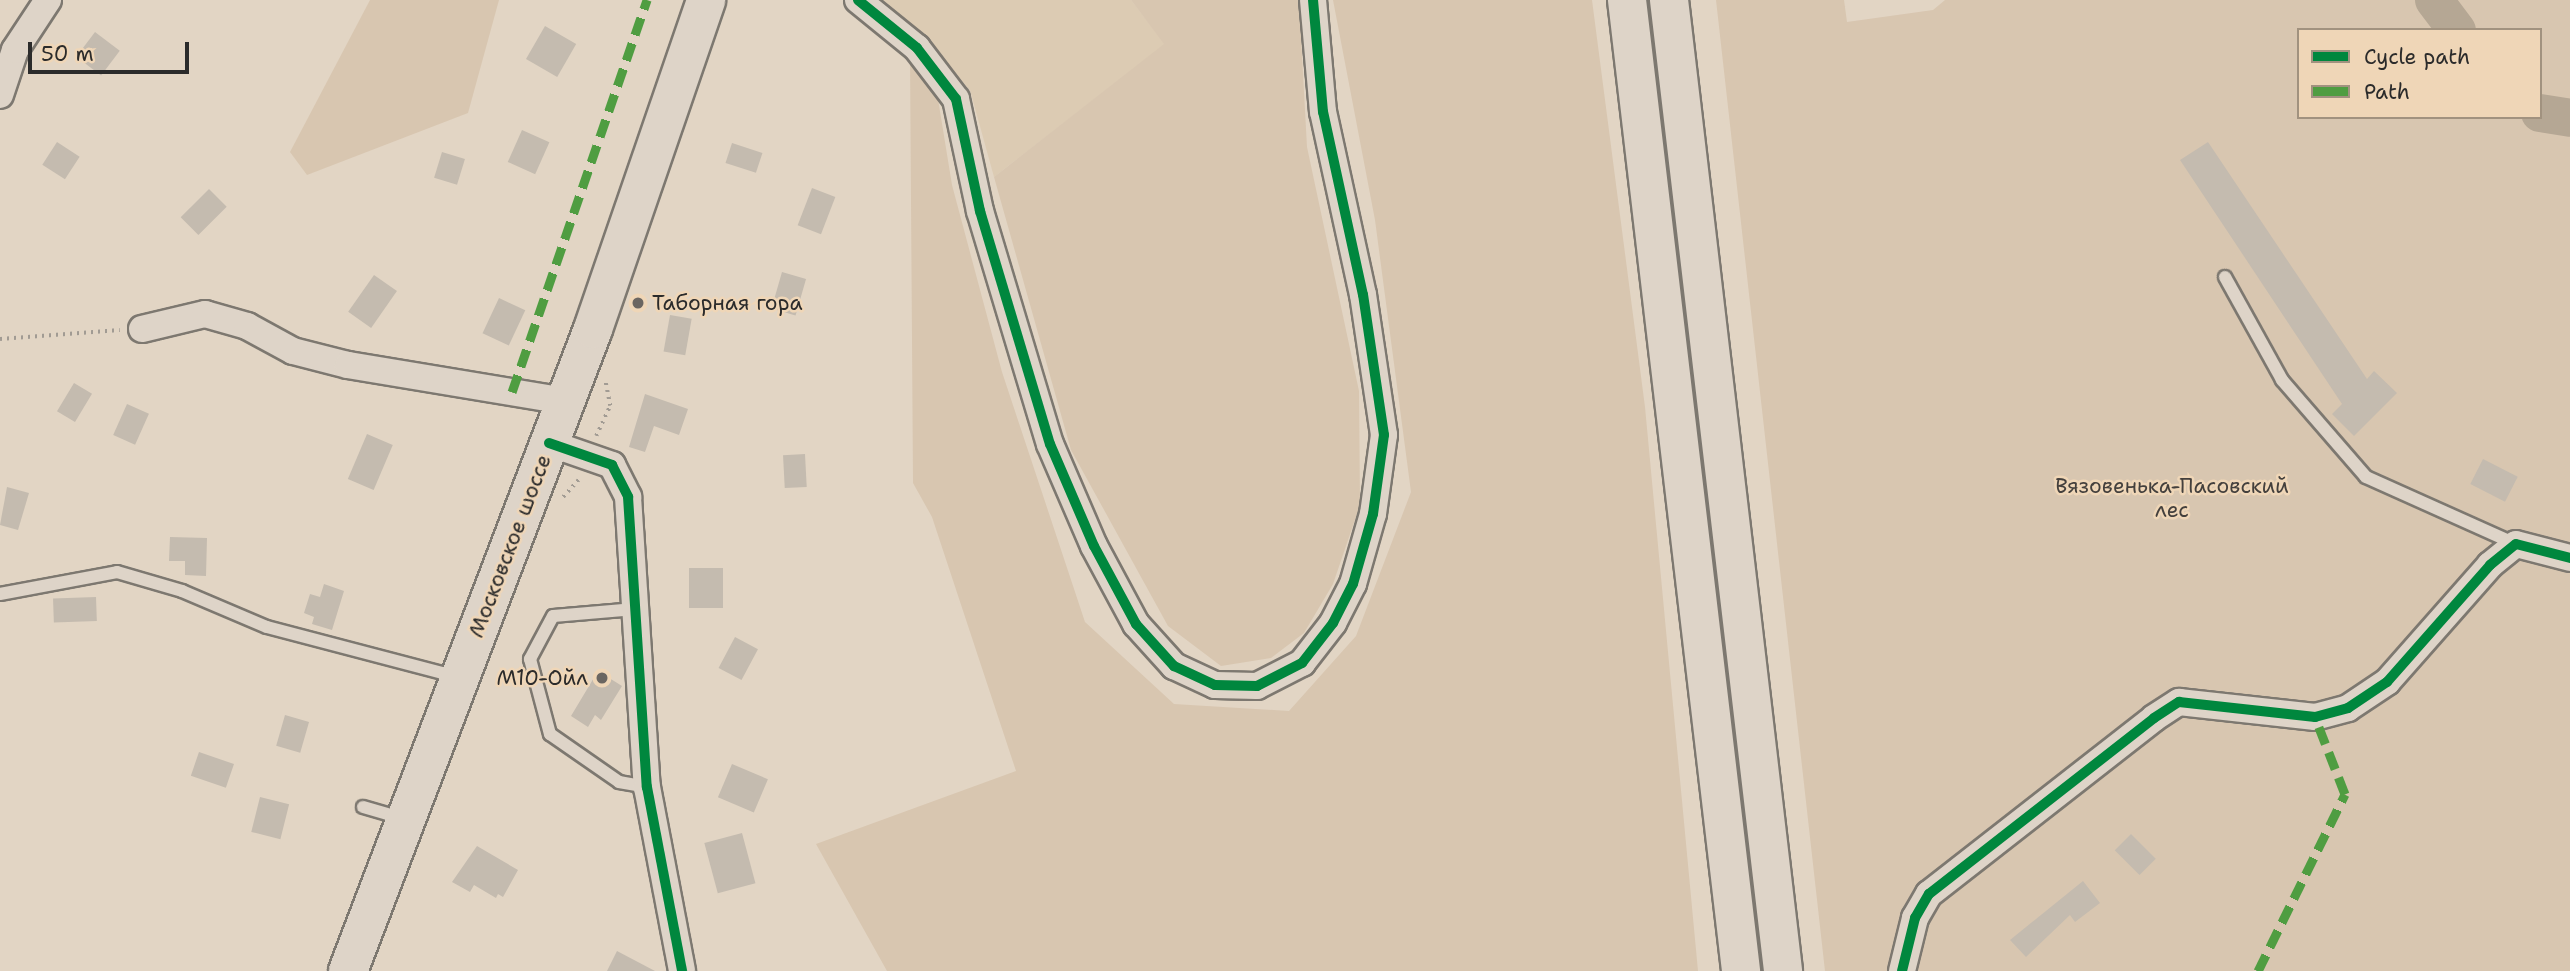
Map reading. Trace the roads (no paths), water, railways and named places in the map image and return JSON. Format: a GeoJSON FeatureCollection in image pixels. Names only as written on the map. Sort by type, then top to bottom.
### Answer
{"type":"FeatureCollection","features":[{"type":"Feature","properties":{"kind":"main road","name":"Московское шоссе"},"geometry":{"type":"LineString","coordinates":[[348,971],[550,443],[706,0]]}},
{"type":"Feature","properties":{"kind":"main road"},"geometry":{"type":"LineString","coordinates":[[1627,0],[1741,971]]}},
{"type":"Feature","properties":{"kind":"main road"},"geometry":{"type":"LineString","coordinates":[[1669,0],[1783,971]]}},
{"type":"Feature","properties":{"kind":"street"},"geometry":{"type":"LineString","coordinates":[[0,96],[15,50],[48,0]]}},
{"type":"Feature","properties":{"kind":"street"},"geometry":{"type":"LineString","coordinates":[[858,0],[918,48],[956,99],[981,211],[1050,444],[1094,546],[1136,624],[1174,666],[1215,685],[1257,686],[1302,663],[1333,623],[1353,584],[1373,514],[1384,435],[1363,295],[1323,112],[1313,0]]}},
{"type":"Feature","properties":{"kind":"street"},"geometry":{"type":"LineString","coordinates":[[142,329],[205,314],[247,326],[293,351],[348,365],[565,401]]}},
{"type":"Feature","properties":{"kind":"street"},"geometry":{"type":"LineString","coordinates":[[550,443],[612,465],[624,480],[647,787],[682,971]]}},
{"type":"Feature","properties":{"kind":"street"},"geometry":{"type":"LineString","coordinates":[[1902,971],[1915,918],[1929,894],[2154,718],[2179,702],[2315,716],[2348,708],[2387,682],[2490,565],[2516,544],[2570,558]]}},
{"type":"Feature","properties":{"kind":"lane"},"geometry":{"type":"LineString","coordinates":[[2225,277],[2282,380],[2366,477],[2516,544]]}},
{"type":"Feature","properties":{"kind":"lane"},"geometry":{"type":"LineString","coordinates":[[0,594],[117,572],[182,591],[268,626],[459,677]]}},
{"type":"Feature","properties":{"kind":"lane"},"geometry":{"type":"LineString","coordinates":[[635,609],[553,616],[530,659],[550,734],[619,782],[647,787]]}},
{"type":"Feature","properties":{"kind":"lane"},"geometry":{"type":"LineString","coordinates":[[363,807],[405,820]]}},
{"type":"Feature","properties":{"kind":"waterway"},"geometry":{"type":"LineString","coordinates":[[2434,0],[2455,28]]}},
{"type":"Feature","properties":{"kind":"waterway"},"geometry":{"type":"LineString","coordinates":[[2542,113],[2570,118]]}},
{"type":"Feature","properties":{"kind":"place","name":"Таборная гора"},"geometry":{"type":"Point","coordinates":[638,303]}},
{"type":"Feature","properties":{"kind":"place","name":"М10-Ойл"},"geometry":{"type":"Point","coordinates":[602,678]}},
{"type":"Feature","properties":{"kind":"park label","name":"Вязовенька-Пасовский лес"},"geometry":{"type":"Point","coordinates":[2172,498]}}]}
